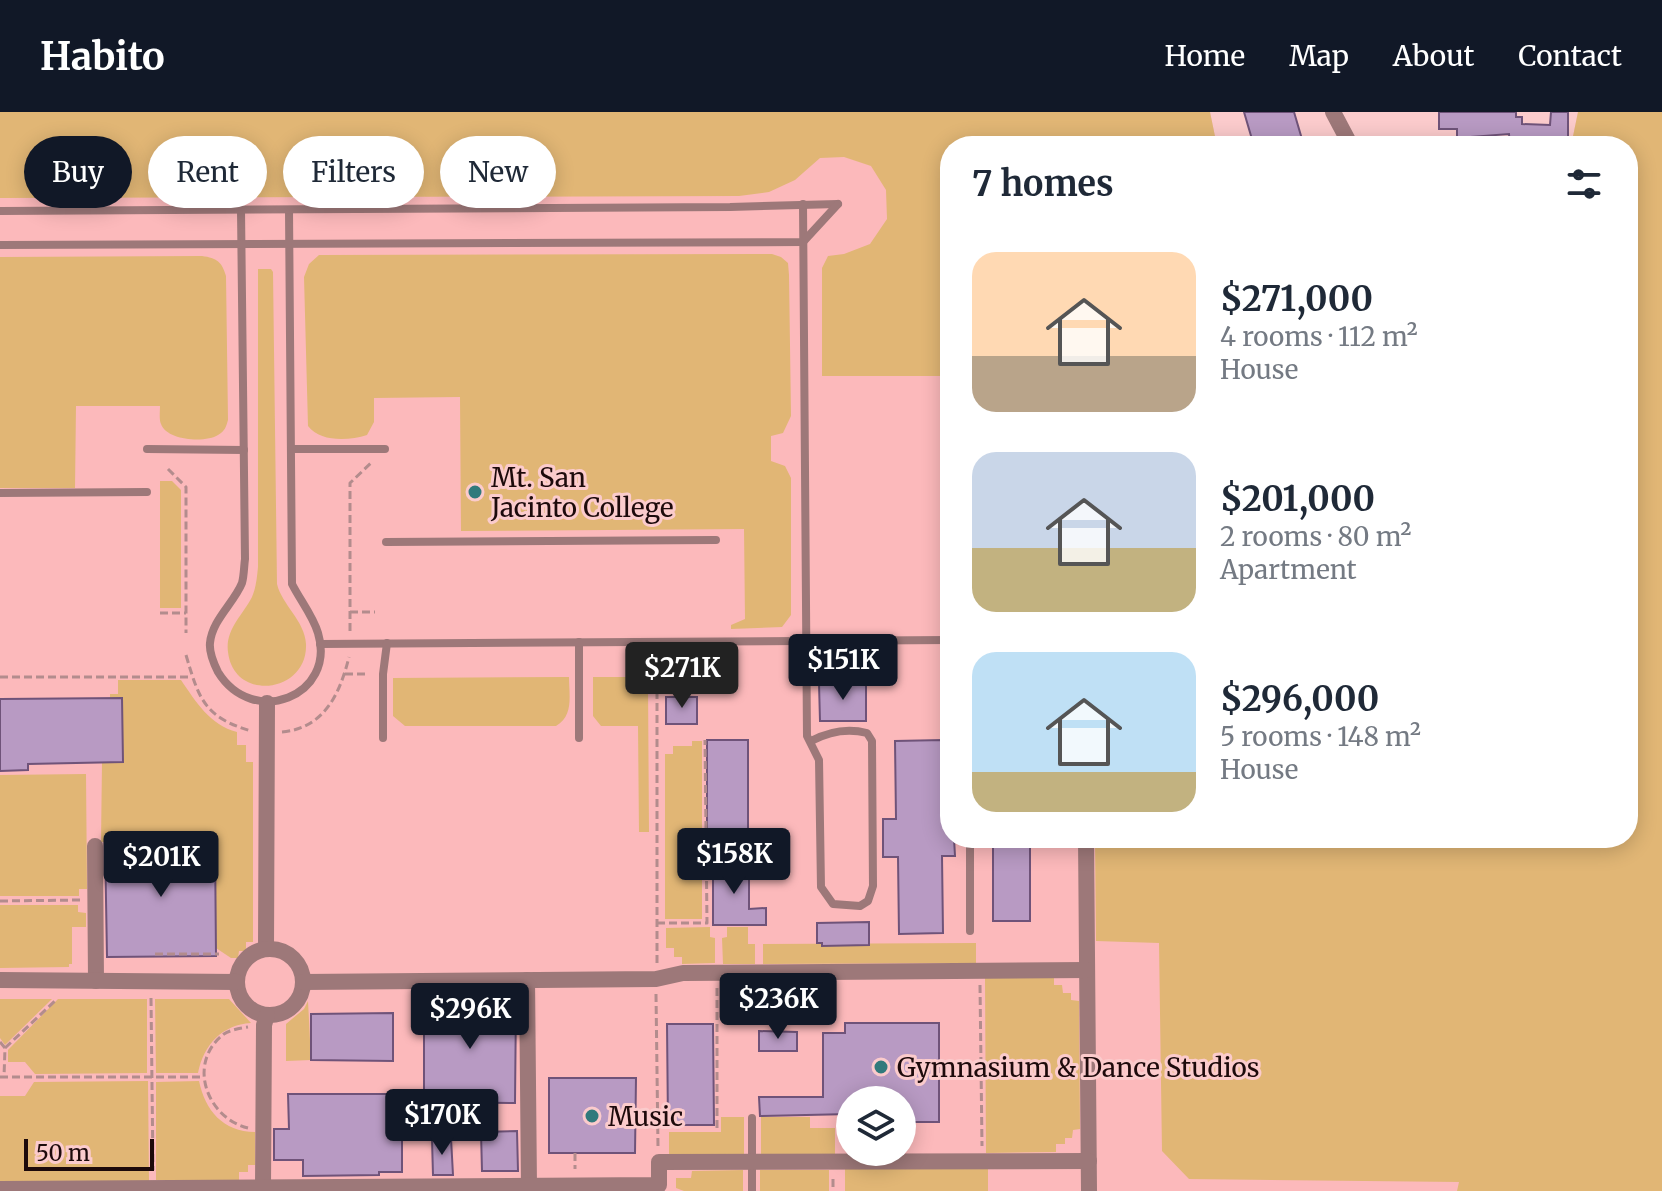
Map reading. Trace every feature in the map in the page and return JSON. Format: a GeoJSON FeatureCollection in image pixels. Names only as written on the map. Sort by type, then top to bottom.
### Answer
{"type":"FeatureCollection","features":[{"type":"Feature","properties":{"kind":"street"},"geometry":{"type":"LineString","coordinates":[[1333,112],[1346,136]]}},
{"type":"Feature","properties":{"kind":"street"},"geometry":{"type":"LineString","coordinates":[[266,949],[267,703]]}},
{"type":"Feature","properties":{"kind":"street"},"geometry":{"type":"LineString","coordinates":[[95,846],[96,981]]}},
{"type":"Feature","properties":{"kind":"street"},"geometry":{"type":"LineString","coordinates":[[1086,848],[1089,1191]]}},
{"type":"Feature","properties":{"kind":"street"},"geometry":{"type":"LineString","coordinates":[[263,1187],[266,1020],[242,1001],[237,982],[242,964],[248,957],[266,949],[287,954],[301,971],[303,982],[298,999],[292,1006],[266,1020]]}},
{"type":"Feature","properties":{"kind":"street"},"geometry":{"type":"LineString","coordinates":[[303,982],[656,979],[683,973],[1087,970]]}},
{"type":"Feature","properties":{"kind":"street"},"geometry":{"type":"LineString","coordinates":[[0,980],[237,982]]}},
{"type":"Feature","properties":{"kind":"street"},"geometry":{"type":"LineString","coordinates":[[527,980],[529,1186]]}},
{"type":"Feature","properties":{"kind":"street"},"geometry":{"type":"LineString","coordinates":[[0,1189],[653,1188],[659,1185],[659,1162],[1089,1161]]}},
{"type":"Feature","properties":{"kind":"lane"},"geometry":{"type":"LineString","coordinates":[[803,204],[807,736],[819,760],[821,887],[833,904],[860,906],[868,901],[873,886],[872,741],[867,733],[860,731],[831,732],[811,741]]}},
{"type":"Feature","properties":{"kind":"lane"},"geometry":{"type":"LineString","coordinates":[[0,211],[838,204],[803,242],[0,245]]}},
{"type":"Feature","properties":{"kind":"lane"},"geometry":{"type":"LineString","coordinates":[[241,210],[245,559],[242,583],[214,630],[210,643],[215,667],[231,688],[246,698],[267,703],[287,698],[304,689],[317,668],[320,644],[313,622],[292,584],[289,210]]}},
{"type":"Feature","properties":{"kind":"lane"},"geometry":{"type":"LineString","coordinates":[[147,449],[244,450]]}},
{"type":"Feature","properties":{"kind":"lane"},"geometry":{"type":"LineString","coordinates":[[291,449],[385,449]]}},
{"type":"Feature","properties":{"kind":"lane"},"geometry":{"type":"LineString","coordinates":[[0,493],[147,492]]}},
{"type":"Feature","properties":{"kind":"lane"},"geometry":{"type":"LineString","coordinates":[[386,542],[716,540]]}},
{"type":"Feature","properties":{"kind":"lane"},"geometry":{"type":"LineString","coordinates":[[320,644],[940,640]]}},
{"type":"Feature","properties":{"kind":"lane"},"geometry":{"type":"LineString","coordinates":[[579,642],[579,738]]}},
{"type":"Feature","properties":{"kind":"lane"},"geometry":{"type":"LineString","coordinates":[[383,738],[383,674],[387,643]]}},
{"type":"Feature","properties":{"kind":"lane"},"geometry":{"type":"LineString","coordinates":[[970,848],[970,931]]}},
{"type":"Feature","properties":{"kind":"lane"},"geometry":{"type":"LineString","coordinates":[[752,1118],[752,1191]]}},
{"type":"Feature","properties":{"kind":"path"},"geometry":{"type":"LineString","coordinates":[[350,631],[350,483],[385,449]]}},
{"type":"Feature","properties":{"kind":"path"},"geometry":{"type":"LineString","coordinates":[[168,469],[186,487],[186,633]]}},
{"type":"Feature","properties":{"kind":"path"},"geometry":{"type":"LineString","coordinates":[[350,612],[375,612]]}},
{"type":"Feature","properties":{"kind":"path"},"geometry":{"type":"LineString","coordinates":[[160,613],[186,613]]}},
{"type":"Feature","properties":{"kind":"path"},"geometry":{"type":"LineString","coordinates":[[657,673],[659,1162]]}},
{"type":"Feature","properties":{"kind":"path"},"geometry":{"type":"LineString","coordinates":[[345,674],[368,674]]}},
{"type":"Feature","properties":{"kind":"path"},"geometry":{"type":"LineString","coordinates":[[0,677],[192,677]]}},
{"type":"Feature","properties":{"kind":"path"},"geometry":{"type":"LineString","coordinates":[[657,923],[707,923],[705,740]]}},
{"type":"Feature","properties":{"kind":"path"},"geometry":{"type":"LineString","coordinates":[[0,901],[96,900]]}},
{"type":"Feature","properties":{"kind":"path"},"geometry":{"type":"LineString","coordinates":[[155,954],[219,954]]}},
{"type":"Feature","properties":{"kind":"path"},"geometry":{"type":"LineString","coordinates":[[980,971],[982,1162]]}},
{"type":"Feature","properties":{"kind":"path"},"geometry":{"type":"LineString","coordinates":[[716,973],[717,1128]]}},
{"type":"Feature","properties":{"kind":"path"},"geometry":{"type":"LineString","coordinates":[[57,981],[57,999],[5,1048],[2,1077],[203,1077]]}},
{"type":"Feature","properties":{"kind":"path"},"geometry":{"type":"LineString","coordinates":[[151,982],[153,1188]]}},
{"type":"Feature","properties":{"kind":"path"},"geometry":{"type":"LineString","coordinates":[[264,1128],[246,1128],[222,1117],[209,1099],[203,1077],[212,1047],[225,1033],[266,1020]]}},
{"type":"Feature","properties":{"kind":"path"},"geometry":{"type":"LineString","coordinates":[[0,1042],[5,1048]]}},
{"type":"Feature","properties":{"kind":"shaded area","name":"Mt. San Jacinto College"},"geometry":{"type":"Polygon","coordinates":[[[0,112],[1210,112],[1215,136],[940,136],[940,848],[1638,848],[1638,136],[1573,136],[1578,112],[1662,112],[1662,1191],[0,1191],[0,112]]]}},
{"type":"Feature","properties":{"kind":"shaded area"},"geometry":{"type":"Polygon","coordinates":[[[0,112],[1210,112],[1215,136],[940,136],[940,376],[822,376],[822,268],[828,256],[844,254],[870,244],[887,219],[886,190],[871,166],[844,157],[820,158],[795,180],[769,192],[739,196],[556,196],[556,136],[440,136],[440,197],[424,197],[424,136],[283,136],[283,197],[267,197],[267,136],[148,136],[148,198],[132,198],[132,136],[24,136],[24,198],[0,198],[0,112]]]}},
{"type":"Feature","properties":{"kind":"shaded area"},"geometry":{"type":"Polygon","coordinates":[[[1578,112],[1662,112],[1662,1191],[1457,1191],[1459,1182],[1189,1179],[1162,1151],[1159,943],[1096,941],[1095,848],[1638,848],[1638,136],[1573,136],[1578,112]]]}},
{"type":"Feature","properties":{"kind":"shaded area"},"geometry":{"type":"Polygon","coordinates":[[[772,254],[788,263],[789,275],[791,416],[783,433],[771,436],[771,461],[785,466],[791,478],[791,615],[782,627],[731,629],[731,625],[745,619],[744,529],[461,531],[460,397],[374,398],[374,422],[367,435],[360,437],[327,437],[308,426],[304,277],[309,264],[319,255],[772,254]]]}},
{"type":"Feature","properties":{"kind":"shaded area"},"geometry":{"type":"Polygon","coordinates":[[[202,256],[218,262],[226,276],[228,420],[224,430],[212,438],[187,439],[165,430],[160,422],[160,406],[76,406],[75,488],[0,488],[0,257],[202,256]]]}},
{"type":"Feature","properties":{"kind":"shaded area"},"geometry":{"type":"Polygon","coordinates":[[[258,269],[271,269],[273,272],[277,584],[302,628],[306,644],[303,661],[296,673],[284,682],[270,686],[256,685],[243,679],[233,668],[228,652],[232,630],[253,594],[258,567],[258,269]]]}},
{"type":"Feature","properties":{"kind":"shaded area"},"geometry":{"type":"Polygon","coordinates":[[[160,481],[172,481],[181,490],[181,608],[160,608],[160,481]]]}},
{"type":"Feature","properties":{"kind":"shaded area"},"geometry":{"type":"Polygon","coordinates":[[[569,677],[568,711],[556,726],[405,726],[393,716],[393,678],[569,677]]]}},
{"type":"Feature","properties":{"kind":"shaded area"},"geometry":{"type":"Polygon","coordinates":[[[593,677],[641,677],[641,684],[648,684],[649,832],[639,832],[638,726],[601,726],[593,716],[593,677]]]}},
{"type":"Feature","properties":{"kind":"shaded area"},"geometry":{"type":"Polygon","coordinates":[[[118,680],[181,680],[211,718],[237,732],[237,745],[246,745],[246,762],[253,762],[253,942],[246,942],[246,951],[239,951],[238,958],[231,958],[216,948],[215,842],[101,842],[102,762],[123,762],[122,698],[110,698],[110,694],[118,694],[118,680]]]}},
{"type":"Feature","properties":{"kind":"shaded area"},"geometry":{"type":"Polygon","coordinates":[[[692,741],[702,741],[702,919],[665,919],[665,754],[673,754],[673,746],[692,746],[692,741]]]}},
{"type":"Feature","properties":{"kind":"shaded area"},"geometry":{"type":"Polygon","coordinates":[[[86,774],[87,889],[79,889],[79,896],[0,896],[0,775],[86,774]]]}},
{"type":"Feature","properties":{"kind":"shaded area"},"geometry":{"type":"Polygon","coordinates":[[[0,905],[78,905],[78,912],[86,913],[86,927],[72,927],[72,964],[69,967],[0,968],[0,905]]]}},
{"type":"Feature","properties":{"kind":"shaded area"},"geometry":{"type":"Polygon","coordinates":[[[710,927],[710,937],[715,938],[715,963],[682,964],[682,957],[674,957],[674,948],[666,948],[666,928],[710,927]]]}},
{"type":"Feature","properties":{"kind":"shaded area"},"geometry":{"type":"Polygon","coordinates":[[[727,927],[748,927],[748,944],[755,944],[755,964],[723,964],[722,938],[727,937],[727,927]]]}},
{"type":"Feature","properties":{"kind":"shaded area"},"geometry":{"type":"Polygon","coordinates":[[[976,943],[976,963],[763,964],[763,944],[976,943]]]}},
{"type":"Feature","properties":{"kind":"shaded area"},"geometry":{"type":"Polygon","coordinates":[[[985,978],[1054,978],[1054,985],[1062,985],[1063,993],[1071,993],[1071,1000],[1079,1001],[1080,1129],[1073,1130],[1072,1138],[1065,1138],[1065,1144],[1056,1144],[1056,1152],[986,1153],[985,978]]]}},
{"type":"Feature","properties":{"kind":"shaded area"},"geometry":{"type":"Polygon","coordinates":[[[0,999],[52,999],[5,1045],[0,1038],[0,999]]]}},
{"type":"Feature","properties":{"kind":"shaded area"},"geometry":{"type":"Polygon","coordinates":[[[58,999],[147,999],[147,1073],[35,1074],[25,1062],[8,1062],[8,1050],[58,999]]]}},
{"type":"Feature","properties":{"kind":"shaded area"},"geometry":{"type":"Polygon","coordinates":[[[155,999],[229,999],[251,1023],[231,1028],[216,1038],[205,1053],[198,1073],[156,1073],[155,999]]]}},
{"type":"Feature","properties":{"kind":"shaded area"},"geometry":{"type":"Polygon","coordinates":[[[308,1001],[311,1060],[286,1061],[286,1024],[304,1009],[308,1001]]]}},
{"type":"Feature","properties":{"kind":"shaded area"},"geometry":{"type":"Polygon","coordinates":[[[148,1081],[149,1181],[0,1182],[0,1096],[25,1096],[34,1082],[148,1081]]]}},
{"type":"Feature","properties":{"kind":"shaded area"},"geometry":{"type":"Polygon","coordinates":[[[199,1081],[206,1101],[217,1117],[234,1128],[255,1132],[255,1165],[248,1165],[248,1172],[239,1172],[239,1180],[156,1180],[156,1082],[199,1081]]]}},
{"type":"Feature","properties":{"kind":"shaded area"},"geometry":{"type":"Polygon","coordinates":[[[721,1117],[744,1117],[744,1154],[669,1155],[669,1132],[721,1132],[721,1117]]]}},
{"type":"Feature","properties":{"kind":"shaded area"},"geometry":{"type":"Polygon","coordinates":[[[761,1117],[810,1117],[810,1128],[835,1128],[835,1154],[761,1154],[761,1117]]]}},
{"type":"Feature","properties":{"kind":"shaded area"},"geometry":{"type":"Polygon","coordinates":[[[845,1169],[988,1169],[988,1191],[845,1191],[845,1169]]]}},
{"type":"Feature","properties":{"kind":"shaded area"},"geometry":{"type":"Polygon","coordinates":[[[743,1170],[743,1191],[684,1191],[676,1188],[676,1178],[691,1178],[692,1171],[743,1170]]]}},
{"type":"Feature","properties":{"kind":"shaded area"},"geometry":{"type":"Polygon","coordinates":[[[760,1170],[829,1170],[829,1191],[760,1191],[760,1170]]]}},
{"type":"Feature","properties":{"kind":"building"},"geometry":{"type":"Polygon","coordinates":[[[1244,112],[1294,112],[1301,136],[1251,136],[1244,112]]]}},
{"type":"Feature","properties":{"kind":"building"},"geometry":{"type":"Polygon","coordinates":[[[1439,112],[1516,112],[1516,117],[1522,117],[1522,124],[1550,125],[1551,112],[1568,112],[1568,136],[1457,136],[1457,129],[1439,129],[1439,112]]]}},
{"type":"Feature","properties":{"kind":"building"},"geometry":{"type":"Polygon","coordinates":[[[819,683],[866,683],[866,721],[820,721],[819,683]]]}},
{"type":"Feature","properties":{"kind":"building"},"geometry":{"type":"Polygon","coordinates":[[[666,697],[697,697],[697,724],[666,724],[666,697]]]}},
{"type":"Feature","properties":{"kind":"building"},"geometry":{"type":"Polygon","coordinates":[[[122,698],[123,762],[28,764],[28,770],[0,771],[0,699],[122,698]]]}},
{"type":"Feature","properties":{"kind":"building"},"geometry":{"type":"Polygon","coordinates":[[[707,740],[748,740],[748,829],[707,829],[707,740]]]}},
{"type":"Feature","properties":{"kind":"building"},"geometry":{"type":"Polygon","coordinates":[[[940,740],[940,848],[955,848],[955,856],[942,856],[943,933],[899,934],[898,857],[883,857],[883,819],[896,819],[895,741],[940,740]]]}},
{"type":"Feature","properties":{"kind":"building"},"geometry":{"type":"Polygon","coordinates":[[[105,842],[215,842],[216,956],[107,957],[105,842]]]}},
{"type":"Feature","properties":{"kind":"building"},"geometry":{"type":"Polygon","coordinates":[[[993,848],[1030,848],[1030,921],[993,921],[993,848]]]}},
{"type":"Feature","properties":{"kind":"building"},"geometry":{"type":"Polygon","coordinates":[[[749,861],[749,909],[766,908],[766,925],[713,925],[713,862],[749,861]]]}},
{"type":"Feature","properties":{"kind":"building"},"geometry":{"type":"Polygon","coordinates":[[[869,922],[869,945],[822,946],[822,943],[817,943],[817,923],[869,922]]]}},
{"type":"Feature","properties":{"kind":"building"},"geometry":{"type":"Polygon","coordinates":[[[424,1001],[516,1001],[515,1103],[436,1102],[436,1094],[424,1094],[424,1001]]]}},
{"type":"Feature","properties":{"kind":"building"},"geometry":{"type":"Polygon","coordinates":[[[393,1013],[393,1061],[311,1060],[311,1014],[393,1013]]]}},
{"type":"Feature","properties":{"kind":"building","name":"Gymnasium & Dance Studios"},"geometry":{"type":"Polygon","coordinates":[[[845,1023],[939,1023],[939,1122],[916,1122],[916,1086],[836,1086],[836,1114],[760,1116],[759,1097],[823,1097],[823,1033],[845,1033],[845,1023]]]}},
{"type":"Feature","properties":{"kind":"building"},"geometry":{"type":"Polygon","coordinates":[[[667,1024],[713,1024],[714,1125],[668,1125],[667,1024]]]}},
{"type":"Feature","properties":{"kind":"building"},"geometry":{"type":"Polygon","coordinates":[[[759,1031],[797,1032],[797,1051],[759,1051],[759,1031]]]}},
{"type":"Feature","properties":{"kind":"building","name":"Music"},"geometry":{"type":"Polygon","coordinates":[[[549,1078],[636,1078],[635,1153],[549,1153],[549,1078]]]}},
{"type":"Feature","properties":{"kind":"building"},"geometry":{"type":"Polygon","coordinates":[[[288,1094],[394,1094],[394,1103],[402,1103],[402,1172],[303,1176],[303,1160],[274,1160],[274,1129],[289,1129],[288,1094]]]}},
{"type":"Feature","properties":{"kind":"building"},"geometry":{"type":"Polygon","coordinates":[[[517,1131],[518,1171],[482,1171],[481,1132],[517,1131]]]}},
{"type":"Feature","properties":{"kind":"building"},"geometry":{"type":"Polygon","coordinates":[[[451,1138],[453,1175],[433,1175],[432,1139],[451,1138]]]}},
{"type":"Feature","properties":{"kind":"place","name":"Mt. San Jacinto College"},"geometry":{"type":"Point","coordinates":[475,492]}},
{"type":"Feature","properties":{"kind":"place","name":"Gymnasium & Dance Studios"},"geometry":{"type":"Point","coordinates":[881,1067]}},
{"type":"Feature","properties":{"kind":"place","name":"Music"},"geometry":{"type":"Point","coordinates":[592,1116]}}]}
